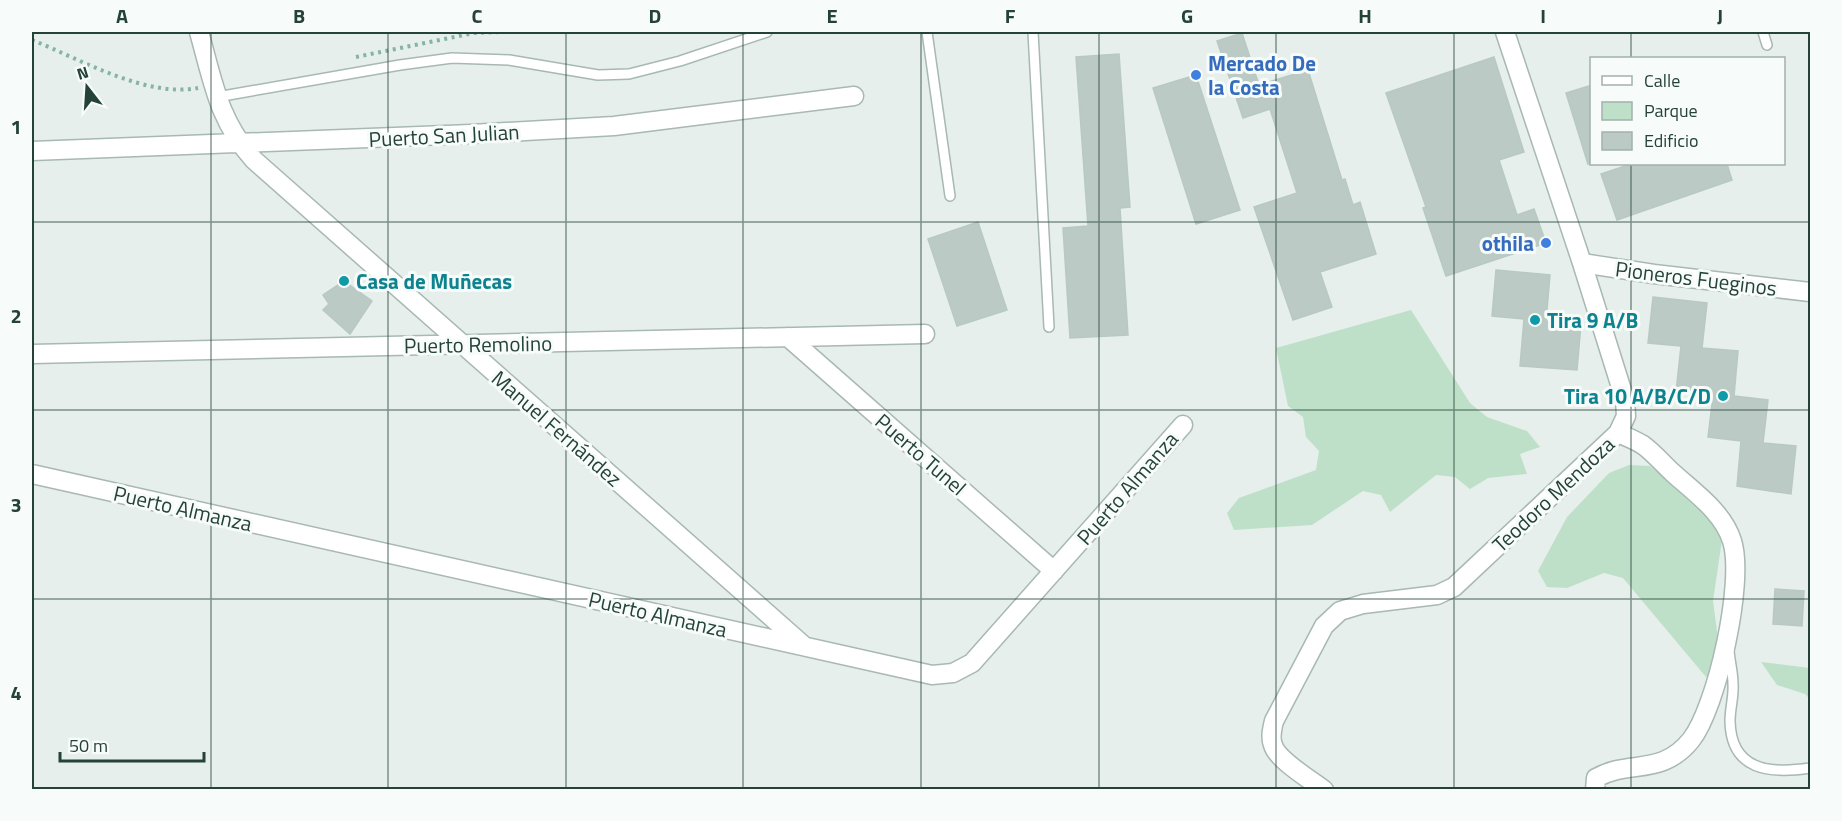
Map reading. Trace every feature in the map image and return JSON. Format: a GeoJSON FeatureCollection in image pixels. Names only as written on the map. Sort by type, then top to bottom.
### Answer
{"type":"FeatureCollection","features":[{"type":"Feature","properties":{"kind":"street","name":"Manuel Fernández"},"geometry":{"type":"LineString","coordinates":[[200,32],[220,108],[239,143],[254,160],[805,647]]}},
{"type":"Feature","properties":{"kind":"street","name":"Teodoro Mendoza"},"geometry":{"type":"LineString","coordinates":[[1324,789],[1286,762],[1273,747],[1272,733],[1274,721],[1323,626],[1340,611],[1363,604],[1437,595],[1454,587],[1618,433],[1626,416],[1625,400],[1582,263],[1505,32]]}},
{"type":"Feature","properties":{"kind":"street","name":"Puerto San Julian"},"geometry":{"type":"LineString","coordinates":[[32,151],[471,134],[614,126],[854,96]]}},
{"type":"Feature","properties":{"kind":"street","name":"Pioneros Fueginos"},"geometry":{"type":"LineString","coordinates":[[1582,263],[1654,274],[1810,292]]}},
{"type":"Feature","properties":{"kind":"street","name":"Puerto Remolino"},"geometry":{"type":"LineString","coordinates":[[32,354],[925,334]]}},
{"type":"Feature","properties":{"kind":"street","name":"Puerto Tunel"},"geometry":{"type":"LineString","coordinates":[[788,337],[1054,571]]}},
{"type":"Feature","properties":{"kind":"street","name":"Puerto Almanza"},"geometry":{"type":"LineString","coordinates":[[32,474],[932,675],[953,673],[972,663],[1183,425]]}},
{"type":"Feature","properties":{"kind":"street"},"geometry":{"type":"LineString","coordinates":[[1595,789],[1596,778],[1608,771],[1656,765],[1674,755],[1691,739],[1708,708],[1728,640],[1736,567],[1733,543],[1728,531],[1714,511],[1646,447],[1618,433]]}},
{"type":"Feature","properties":{"kind":"lane"},"geometry":{"type":"LineString","coordinates":[[215,91],[452,58],[509,60],[598,75],[629,74],[680,61],[767,32]]}},
{"type":"Feature","properties":{"kind":"lane"},"geometry":{"type":"LineString","coordinates":[[927,32],[950,196]]}},
{"type":"Feature","properties":{"kind":"lane"},"geometry":{"type":"LineString","coordinates":[[1033,32],[1049,327]]}},
{"type":"Feature","properties":{"kind":"lane"},"geometry":{"type":"LineString","coordinates":[[1763,32],[1767,45]]}},
{"type":"Feature","properties":{"kind":"lane"},"geometry":{"type":"LineString","coordinates":[[1728,640],[1733,684],[1731,732],[1733,742],[1742,757],[1753,766],[1762,769],[1810,768]]}},
{"type":"Feature","properties":{"kind":"path"},"geometry":{"type":"LineString","coordinates":[[349,58],[474,33],[500,32]]}},
{"type":"Feature","properties":{"kind":"path"},"geometry":{"type":"LineString","coordinates":[[32,40],[144,85],[165,90],[215,91]]}},
{"type":"Feature","properties":{"kind":"green space"},"geometry":{"type":"Polygon","coordinates":[[[1411,310],[1470,403],[1487,417],[1527,431],[1540,447],[1520,454],[1527,474],[1488,478],[1470,489],[1455,477],[1436,475],[1390,512],[1381,495],[1363,491],[1312,525],[1234,530],[1227,513],[1239,498],[1316,470],[1319,451],[1306,437],[1303,417],[1288,406],[1276,348],[1411,310]]]}},
{"type":"Feature","properties":{"kind":"green space"},"geometry":{"type":"Polygon","coordinates":[[[1629,465],[1650,466],[1716,520],[1722,540],[1713,601],[1721,662],[1706,677],[1623,578],[1604,573],[1567,588],[1547,587],[1538,571],[1567,517],[1609,473],[1629,465]]]}},
{"type":"Feature","properties":{"kind":"green space"},"geometry":{"type":"Polygon","coordinates":[[[1761,662],[1810,668],[1810,699],[1805,694],[1777,685],[1761,662]]]}},
{"type":"Feature","properties":{"kind":"building"},"geometry":{"type":"Polygon","coordinates":[[[1242,33],[1259,85],[1308,70],[1342,180],[1345,179],[1353,205],[1360,202],[1376,254],[1320,272],[1332,307],[1293,320],[1254,207],[1297,193],[1270,109],[1243,118],[1217,41],[1242,33]]]}},
{"type":"Feature","properties":{"kind":"building"},"geometry":{"type":"Polygon","coordinates":[[[1119,54],[1130,207],[1120,208],[1128,335],[1070,338],[1063,228],[1088,226],[1076,57],[1119,54]]]}},
{"type":"Feature","properties":{"kind":"building"},"geometry":{"type":"Polygon","coordinates":[[[1494,57],[1524,152],[1499,160],[1517,215],[1534,209],[1546,243],[1446,276],[1423,208],[1426,207],[1386,93],[1494,57]]]}},
{"type":"Feature","properties":{"kind":"building"},"geometry":{"type":"Polygon","coordinates":[[[1196,75],[1240,210],[1196,224],[1153,88],[1196,75]]]}},
{"type":"Feature","properties":{"kind":"building"},"geometry":{"type":"Polygon","coordinates":[[[1590,86],[1590,164],[1588,164],[1566,93],[1590,86]]]}},
{"type":"Feature","properties":{"kind":"building"},"geometry":{"type":"Polygon","coordinates":[[[1628,165],[1727,165],[1732,180],[1617,220],[1601,174],[1628,165]]]}},
{"type":"Feature","properties":{"kind":"building"},"geometry":{"type":"Polygon","coordinates":[[[978,222],[1007,310],[957,326],[928,239],[978,222]]]}},
{"type":"Feature","properties":{"kind":"building","name":"Tira 9 A/B"},"geometry":{"type":"Polygon","coordinates":[[[1496,270],[1550,275],[1546,321],[1581,324],[1577,370],[1520,366],[1524,319],[1492,316],[1496,270]]]}},
{"type":"Feature","properties":{"kind":"building"},"geometry":{"type":"Polygon","coordinates":[[[344,281],[372,301],[350,334],[323,310],[329,304],[323,295],[344,281]]]}},
{"type":"Feature","properties":{"kind":"building","name":"Tira 10 A/B/C/D"},"geometry":{"type":"Polygon","coordinates":[[[1653,297],[1707,303],[1702,348],[1738,351],[1734,396],[1768,400],[1763,443],[1796,446],[1791,494],[1737,486],[1741,441],[1708,437],[1713,396],[1676,392],[1681,346],[1648,343],[1653,297]]]}},
{"type":"Feature","properties":{"kind":"building"},"geometry":{"type":"Polygon","coordinates":[[[1775,589],[1804,591],[1802,626],[1773,624],[1775,589]]]}},
{"type":"Feature","properties":{"kind":"place","name":"Mercado De la Costa"},"geometry":{"type":"Point","coordinates":[1196,75]}},
{"type":"Feature","properties":{"kind":"place","name":"othila"},"geometry":{"type":"Point","coordinates":[1546,243]}},
{"type":"Feature","properties":{"kind":"place","name":"Casa de Muñecas"},"geometry":{"type":"Point","coordinates":[344,281]}},
{"type":"Feature","properties":{"kind":"place","name":"Tira 9 A/B"},"geometry":{"type":"Point","coordinates":[1535,320]}},
{"type":"Feature","properties":{"kind":"place","name":"Tira 10 A/B/C/D"},"geometry":{"type":"Point","coordinates":[1723,396]}}]}
